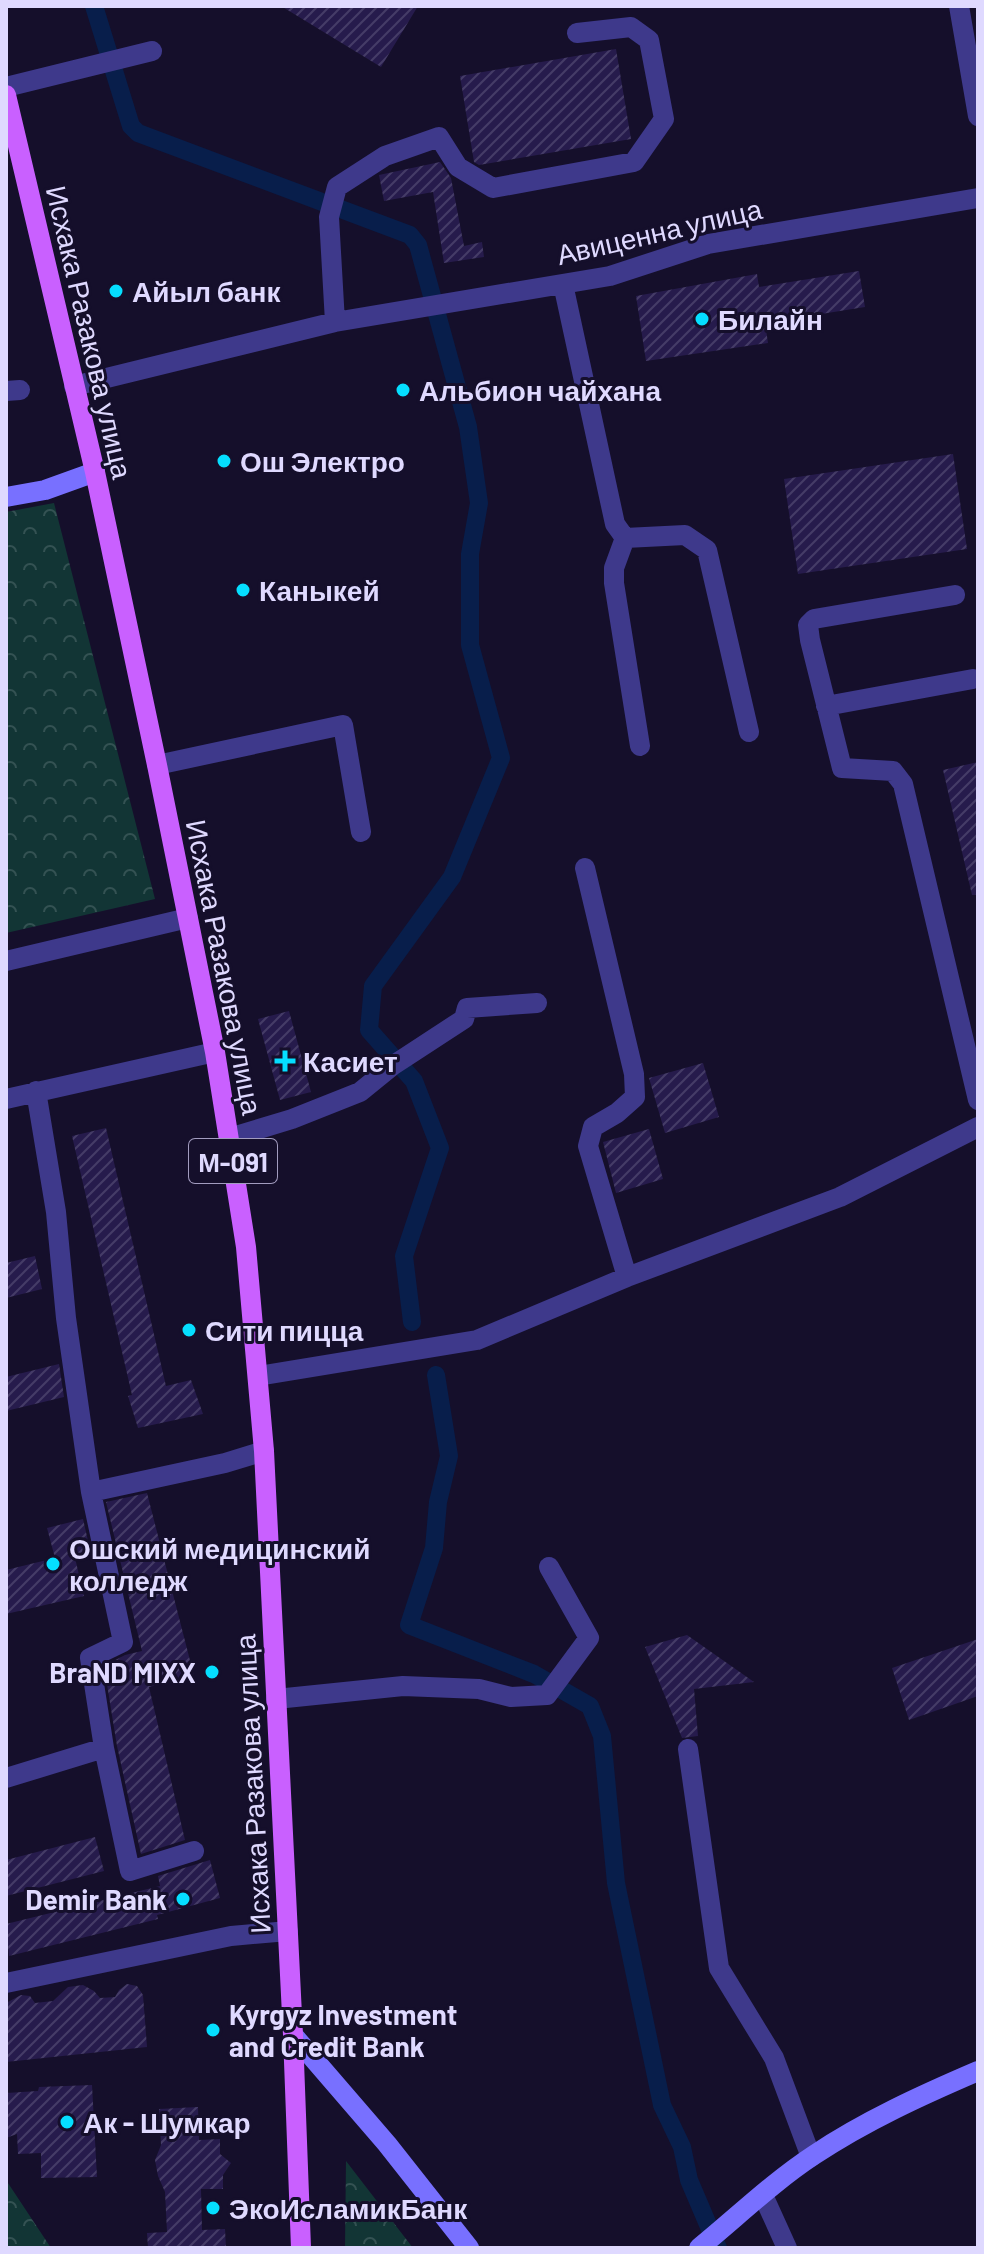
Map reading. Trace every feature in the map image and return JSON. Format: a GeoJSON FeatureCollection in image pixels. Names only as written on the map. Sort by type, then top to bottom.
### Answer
{"type":"FeatureCollection","features":[{"type":"Feature","properties":{"kind":"main road","name":"Исхака Разакова улица"},"geometry":{"type":"LineString","coordinates":[[6,95],[95,472],[157,765],[215,1052],[246,1247],[264,1451],[301,2248]]}},
{"type":"Feature","properties":{"kind":"main road"},"geometry":{"type":"LineString","coordinates":[[6,497],[45,490],[95,472]]}},
{"type":"Feature","properties":{"kind":"main road"},"geometry":{"type":"LineString","coordinates":[[293,2035],[387,2144],[469,2248]]}},
{"type":"Feature","properties":{"kind":"main road"},"geometry":{"type":"LineString","coordinates":[[699,2248],[811,2157],[859,2128],[978,2071]]}},
{"type":"Feature","properties":{"kind":"street"},"geometry":{"type":"LineString","coordinates":[[959,6],[978,116]]}},
{"type":"Feature","properties":{"kind":"street"},"geometry":{"type":"LineString","coordinates":[[74,386],[335,322],[329,217],[337,187],[385,156],[439,137],[458,167],[493,188],[634,162],[664,119],[649,40],[631,27],[577,33]]}},
{"type":"Feature","properties":{"kind":"street"},"geometry":{"type":"LineString","coordinates":[[6,87],[144,52]]}},
{"type":"Feature","properties":{"kind":"street","name":"Авиценна улица"},"geometry":{"type":"LineString","coordinates":[[335,322],[610,276],[708,244],[978,198]]}},
{"type":"Feature","properties":{"kind":"street"},"geometry":{"type":"LineString","coordinates":[[563,284],[615,524],[625,538]]}},
{"type":"Feature","properties":{"kind":"street"},"geometry":{"type":"LineString","coordinates":[[625,538],[685,535],[707,550],[749,732]]}},
{"type":"Feature","properties":{"kind":"street"},"geometry":{"type":"LineString","coordinates":[[625,538],[614,568],[614,583],[640,746]]}},
{"type":"Feature","properties":{"kind":"street"},"geometry":{"type":"LineString","coordinates":[[955,595],[814,619],[808,625],[842,768],[893,771],[903,784],[978,1100]]}},
{"type":"Feature","properties":{"kind":"street"},"geometry":{"type":"LineString","coordinates":[[826,706],[973,679]]}},
{"type":"Feature","properties":{"kind":"street"},"geometry":{"type":"LineString","coordinates":[[157,765],[343,725],[361,832]]}},
{"type":"Feature","properties":{"kind":"street"},"geometry":{"type":"LineString","coordinates":[[585,868],[634,1074],[635,1097],[617,1113],[593,1127],[588,1146],[627,1277]]}},
{"type":"Feature","properties":{"kind":"street"},"geometry":{"type":"LineString","coordinates":[[6,961],[188,918]]}},
{"type":"Feature","properties":{"kind":"street"},"geometry":{"type":"LineString","coordinates":[[229,1138],[292,1119],[360,1092],[464,1019],[467,1008],[537,1003]]}},
{"type":"Feature","properties":{"kind":"street"},"geometry":{"type":"LineString","coordinates":[[6,1099],[215,1052]]}},
{"type":"Feature","properties":{"kind":"street"},"geometry":{"type":"LineString","coordinates":[[36,1091],[56,1212],[66,1318],[91,1492],[123,1642],[90,1658],[104,1748],[130,1871],[194,1851]]}},
{"type":"Feature","properties":{"kind":"street"},"geometry":{"type":"LineString","coordinates":[[258,1376],[477,1340],[627,1277],[840,1197],[978,1127]]}},
{"type":"Feature","properties":{"kind":"street"},"geometry":{"type":"LineString","coordinates":[[91,1492],[225,1463],[264,1451]]}},
{"type":"Feature","properties":{"kind":"street"},"geometry":{"type":"LineString","coordinates":[[276,1699],[403,1686],[479,1689],[511,1697],[547,1695],[589,1638],[549,1567]]}},
{"type":"Feature","properties":{"kind":"street"},"geometry":{"type":"LineString","coordinates":[[6,1778],[104,1748]]}},
{"type":"Feature","properties":{"kind":"street"},"geometry":{"type":"LineString","coordinates":[[688,1749],[719,1968],[774,2058],[811,2157]]}},
{"type":"Feature","properties":{"kind":"street"},"geometry":{"type":"LineString","coordinates":[[6,1983],[231,1936],[288,1931]]}},
{"type":"Feature","properties":{"kind":"street"},"geometry":{"type":"LineString","coordinates":[[763,2195],[787,2248]]}},
{"type":"Feature","properties":{"kind":"green space"},"geometry":{"type":"Polygon","coordinates":[[[54,503],[155,899],[6,933],[6,512],[54,503]]]}},
{"type":"Feature","properties":{"kind":"green space"},"geometry":{"type":"Polygon","coordinates":[[[346,2161],[413,2248],[345,2248],[346,2161]]]}},
{"type":"Feature","properties":{"kind":"green space"},"geometry":{"type":"Polygon","coordinates":[[[6,2180],[51,2248],[6,2248],[6,2180]]]}},
{"type":"Feature","properties":{"kind":"building"},"geometry":{"type":"Polygon","coordinates":[[[281,6],[418,6],[381,67],[281,6]]]}},
{"type":"Feature","properties":{"kind":"building"},"geometry":{"type":"Polygon","coordinates":[[[616,49],[631,139],[479,165],[474,162],[460,76],[616,49]]]}},
{"type":"Feature","properties":{"kind":"building"},"geometry":{"type":"Polygon","coordinates":[[[440,162],[451,178],[464,246],[482,242],[484,257],[444,263],[433,192],[384,201],[379,175],[440,162]]]}},
{"type":"Feature","properties":{"kind":"building","name":"Билайн"},"geometry":{"type":"Polygon","coordinates":[[[859,271],[865,307],[765,323],[768,343],[646,361],[636,296],[757,274],[759,287],[859,271]]]}},
{"type":"Feature","properties":{"kind":"building"},"geometry":{"type":"Polygon","coordinates":[[[953,454],[967,549],[798,574],[784,479],[953,454]]]}},
{"type":"Feature","properties":{"kind":"building"},"geometry":{"type":"Polygon","coordinates":[[[978,762],[978,895],[972,895],[943,770],[978,762]]]}},
{"type":"Feature","properties":{"kind":"building"},"geometry":{"type":"Polygon","coordinates":[[[289,1011],[311,1092],[280,1100],[258,1019],[289,1011]]]}},
{"type":"Feature","properties":{"kind":"building"},"geometry":{"type":"Polygon","coordinates":[[[703,1063],[719,1117],[665,1133],[649,1078],[703,1063]]]}},
{"type":"Feature","properties":{"kind":"building"},"geometry":{"type":"Polygon","coordinates":[[[106,1128],[166,1386],[191,1380],[203,1414],[138,1428],[128,1396],[132,1395],[72,1136],[106,1128]]]}},
{"type":"Feature","properties":{"kind":"building"},"geometry":{"type":"Polygon","coordinates":[[[649,1129],[663,1179],[616,1193],[603,1142],[649,1129]]]}},
{"type":"Feature","properties":{"kind":"building"},"geometry":{"type":"Polygon","coordinates":[[[35,1256],[42,1289],[6,1298],[6,1263],[35,1256]]]}},
{"type":"Feature","properties":{"kind":"building"},"geometry":{"type":"Polygon","coordinates":[[[59,1364],[64,1397],[6,1411],[6,1377],[59,1364]]]}},
{"type":"Feature","properties":{"kind":"building"},"geometry":{"type":"Polygon","coordinates":[[[147,1493],[194,1676],[149,1687],[185,1840],[141,1854],[117,1746],[104,1666],[125,1655],[142,1651],[106,1502],[147,1493]]]}},
{"type":"Feature","properties":{"kind":"building","name":"Ошский медицинский колледж"},"geometry":{"type":"Polygon","coordinates":[[[83,1519],[91,1554],[75,1558],[84,1596],[6,1614],[6,1570],[55,1558],[47,1528],[83,1519]]]}},
{"type":"Feature","properties":{"kind":"building"},"geometry":{"type":"Polygon","coordinates":[[[687,1635],[754,1682],[694,1689],[698,1736],[682,1738],[645,1647],[687,1635]]]}},
{"type":"Feature","properties":{"kind":"building"},"geometry":{"type":"Polygon","coordinates":[[[978,1639],[978,1696],[909,1720],[892,1668],[978,1639]]]}},
{"type":"Feature","properties":{"kind":"building"},"geometry":{"type":"Polygon","coordinates":[[[95,1837],[104,1871],[6,1896],[6,1860],[95,1837]]]}},
{"type":"Feature","properties":{"kind":"building"},"geometry":{"type":"Polygon","coordinates":[[[210,1860],[220,1898],[157,1915],[158,1919],[9,1956],[6,1924],[160,1886],[158,1876],[210,1860]]]}},
{"type":"Feature","properties":{"kind":"building"},"geometry":{"type":"Polygon","coordinates":[[[127,1984],[137,1986],[143,1995],[147,2047],[6,2062],[6,2003],[21,1995],[30,1996],[35,2003],[53,2001],[68,1987],[83,1985],[100,1998],[115,1997],[127,1984]]]}},
{"type":"Feature","properties":{"kind":"building","name":"Ак - Шумкар"},"geometry":{"type":"Polygon","coordinates":[[[92,2085],[97,2177],[41,2178],[41,2153],[18,2154],[17,2134],[6,2138],[6,2093],[38,2091],[39,2087],[92,2085]]]}},
{"type":"Feature","properties":{"kind":"building"},"geometry":{"type":"Polygon","coordinates":[[[198,2107],[199,2140],[220,2139],[220,2154],[231,2163],[223,2175],[223,2189],[201,2189],[202,2230],[225,2229],[226,2248],[148,2248],[147,2233],[167,2232],[165,2192],[155,2160],[161,2145],[159,2109],[198,2107]]]}},
{"type":"Feature","properties":{"kind":"waterway"},"geometry":{"type":"LineString","coordinates":[[94,6],[131,126],[138,133],[410,235],[418,245],[468,427],[479,503],[470,554],[470,645],[501,758],[452,877],[373,986],[369,1030],[414,1081],[440,1148],[404,1256],[412,1322]]}},
{"type":"Feature","properties":{"kind":"waterway"},"geometry":{"type":"LineString","coordinates":[[436,1375],[449,1456],[438,1502],[434,1548],[409,1625],[534,1674],[590,1706],[602,1736],[616,1883],[662,2105],[682,2147],[689,2180],[718,2248]]}},
{"type":"Feature","properties":{"kind":"place","name":"Айыл банк"},"geometry":{"type":"Point","coordinates":[116,291]}},
{"type":"Feature","properties":{"kind":"place","name":"Билайн"},"geometry":{"type":"Point","coordinates":[702,319]}},
{"type":"Feature","properties":{"kind":"place","name":"Альбион чайхана"},"geometry":{"type":"Point","coordinates":[403,390]}},
{"type":"Feature","properties":{"kind":"place","name":"Ош Электро"},"geometry":{"type":"Point","coordinates":[224,461]}},
{"type":"Feature","properties":{"kind":"place","name":"Каныкей"},"geometry":{"type":"Point","coordinates":[243,590]}},
{"type":"Feature","properties":{"kind":"place","name":"Касиет"},"geometry":{"type":"Point","coordinates":[285,1061]}},
{"type":"Feature","properties":{"kind":"place","name":"Сити пицца"},"geometry":{"type":"Point","coordinates":[189,1330]}},
{"type":"Feature","properties":{"kind":"place","name":"Ошский медицинский колледж"},"geometry":{"type":"Point","coordinates":[53,1564]}},
{"type":"Feature","properties":{"kind":"place","name":"BraND MIXX"},"geometry":{"type":"Point","coordinates":[212,1672]}},
{"type":"Feature","properties":{"kind":"place","name":"Demir Bank"},"geometry":{"type":"Point","coordinates":[183,1899]}},
{"type":"Feature","properties":{"kind":"place","name":"Kyrgyz Investment and Credit Bank"},"geometry":{"type":"Point","coordinates":[213,2030]}},
{"type":"Feature","properties":{"kind":"place","name":"Ак - Шумкар"},"geometry":{"type":"Point","coordinates":[67,2122]}},
{"type":"Feature","properties":{"kind":"place","name":"ЭкоИсламикБанк"},"geometry":{"type":"Point","coordinates":[213,2208]}}]}
